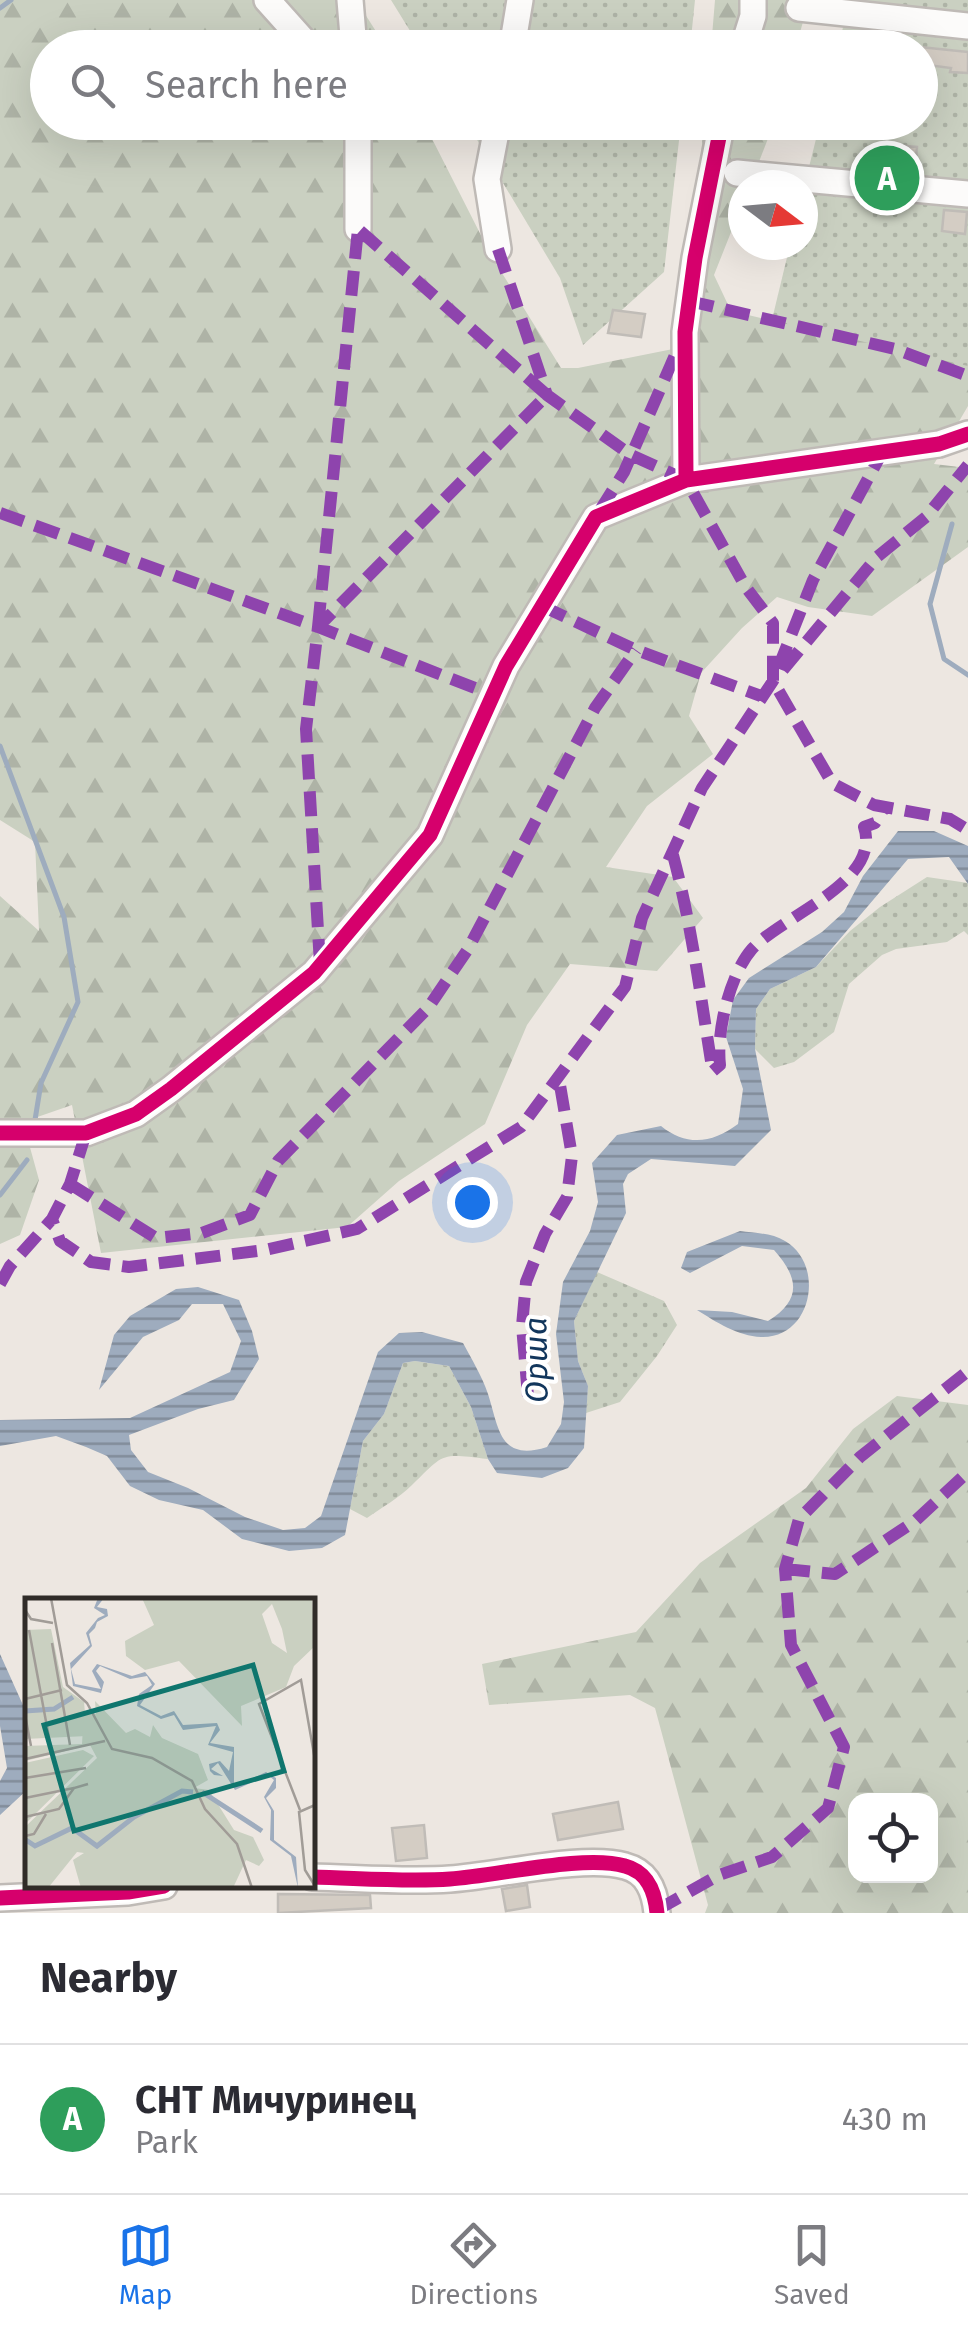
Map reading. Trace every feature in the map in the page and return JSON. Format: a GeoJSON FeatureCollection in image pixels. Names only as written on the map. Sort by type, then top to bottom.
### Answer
{"type":"FeatureCollection","features":[{"type":"Feature","properties":{"kind":"street"},"geometry":{"type":"LineString","coordinates":[[267,0],[294,30]]}},
{"type":"Feature","properties":{"kind":"street"},"geometry":{"type":"LineString","coordinates":[[350,0],[352,30]]}},
{"type":"Feature","properties":{"kind":"street"},"geometry":{"type":"LineString","coordinates":[[515,30],[520,0]]}},
{"type":"Feature","properties":{"kind":"street"},"geometry":{"type":"LineString","coordinates":[[749,30],[753,0]]}},
{"type":"Feature","properties":{"kind":"street"},"geometry":{"type":"LineString","coordinates":[[799,8],[968,26]]}},
{"type":"Feature","properties":{"kind":"street"},"geometry":{"type":"LineString","coordinates":[[358,140],[358,229]]}},
{"type":"Feature","properties":{"kind":"street"},"geometry":{"type":"LineString","coordinates":[[495,140],[487,179],[498,250]]}},
{"type":"Feature","properties":{"kind":"street"},"geometry":{"type":"LineString","coordinates":[[686,480],[685,332],[718,140]]}},
{"type":"Feature","properties":{"kind":"street"},"geometry":{"type":"LineString","coordinates":[[818,180],[968,194]]}},
{"type":"Feature","properties":{"kind":"street"},"geometry":{"type":"LineString","coordinates":[[0,1134],[86,1133],[136,1114],[314,973],[430,835],[506,666],[596,517],[686,480],[940,444],[968,434]]}},
{"type":"Feature","properties":{"kind":"street"},"geometry":{"type":"LineString","coordinates":[[315,1877],[449,1879],[593,1862],[625,1866],[641,1874],[650,1885],[657,1913]]}},
{"type":"Feature","properties":{"kind":"street"},"geometry":{"type":"LineString","coordinates":[[0,1898],[152,1888]]}},
{"type":"Feature","properties":{"kind":"green space"},"geometry":{"type":"Polygon","coordinates":[[[0,0],[356,0],[375,30],[30,30],[30,140],[433,140],[492,257],[561,368],[683,347],[702,140],[767,140],[756,170],[728,170],[728,240],[714,275],[731,311],[968,366],[968,406],[934,464],[968,468],[968,547],[872,616],[808,607],[777,597],[701,673],[689,716],[713,754],[647,806],[606,867],[673,877],[703,918],[657,971],[570,964],[527,1025],[485,1124],[399,1181],[347,1227],[101,1253],[72,1105],[23,1122],[39,1180],[20,1235],[0,1244],[0,896],[39,931],[35,842],[0,820],[0,0]]]}},
{"type":"Feature","properties":{"kind":"green space"},"geometry":{"type":"Polygon","coordinates":[[[391,0],[695,0],[692,30],[410,30],[391,0]]]}},
{"type":"Feature","properties":{"kind":"green space"},"geometry":{"type":"Polygon","coordinates":[[[715,0],[809,0],[801,30],[712,30],[715,0]]]}},
{"type":"Feature","properties":{"kind":"green space"},"geometry":{"type":"Polygon","coordinates":[[[850,0],[968,0],[968,370],[769,332],[786,260],[818,260],[818,170],[808,170],[816,140],[938,140],[938,30],[842,30],[850,0]]]}},
{"type":"Feature","properties":{"kind":"green space"},"geometry":{"type":"Polygon","coordinates":[[[477,140],[679,140],[664,272],[583,345],[560,278],[477,140]]]}},
{"type":"Feature","properties":{"kind":"green space"},"geometry":{"type":"Polygon","coordinates":[[[927,877],[968,883],[968,935],[964,931],[947,942],[896,949],[882,955],[849,984],[834,1032],[794,1062],[774,1068],[755,1049],[756,1009],[770,989],[816,967],[850,931],[927,877]]]}},
{"type":"Feature","properties":{"kind":"green space"},"geometry":{"type":"Polygon","coordinates":[[[597,1272],[664,1301],[677,1325],[620,1402],[586,1413],[588,1386],[578,1361],[574,1321],[597,1272]]]}},
{"type":"Feature","properties":{"kind":"green space"},"geometry":{"type":"Polygon","coordinates":[[[403,1363],[449,1366],[471,1407],[488,1459],[444,1458],[367,1518],[350,1509],[363,1441],[384,1414],[403,1363]]]}},
{"type":"Feature","properties":{"kind":"green space"},"geometry":{"type":"Polygon","coordinates":[[[897,1396],[968,1405],[968,1913],[705,1913],[708,1905],[655,1708],[630,1695],[489,1705],[482,1664],[636,1632],[700,1563],[806,1488],[853,1429],[897,1396]]]}},
{"type":"Feature","properties":{"kind":"water"},"geometry":{"type":"Polygon","coordinates":[[[898,831],[934,831],[968,846],[968,884],[949,857],[908,859],[816,967],[770,989],[756,1009],[755,1049],[771,1130],[735,1166],[651,1159],[628,1174],[623,1184],[626,1213],[574,1321],[578,1361],[588,1386],[584,1448],[568,1468],[542,1478],[497,1473],[488,1459],[471,1407],[449,1366],[415,1361],[403,1363],[384,1414],[363,1441],[345,1535],[322,1548],[289,1551],[242,1539],[203,1510],[159,1500],[130,1486],[107,1456],[56,1436],[0,1446],[0,1420],[130,1418],[230,1372],[241,1341],[223,1304],[192,1304],[179,1320],[143,1337],[99,1390],[114,1335],[130,1316],[176,1289],[198,1287],[239,1300],[259,1359],[234,1400],[129,1435],[131,1450],[148,1472],[245,1517],[283,1530],[305,1528],[321,1516],[378,1352],[399,1333],[422,1332],[463,1343],[483,1381],[504,1439],[519,1450],[547,1447],[561,1424],[564,1402],[556,1334],[563,1282],[590,1231],[598,1202],[592,1163],[617,1135],[661,1126],[680,1137],[700,1140],[738,1124],[743,1089],[726,1037],[733,1000],[749,978],[822,932],[844,912],[863,876],[898,831]]]}},
{"type":"Feature","properties":{"kind":"water"},"geometry":{"type":"Polygon","coordinates":[[[740,1231],[785,1241],[806,1266],[808,1299],[802,1314],[778,1334],[744,1334],[697,1310],[732,1312],[768,1321],[779,1313],[787,1305],[793,1288],[788,1270],[774,1250],[742,1246],[690,1273],[681,1268],[687,1252],[740,1231]]]}},
{"type":"Feature","properties":{"kind":"water"},"geometry":{"type":"Polygon","coordinates":[[[0,1654],[25,1710],[25,1792],[0,1815],[0,1781],[7,1768],[0,1726],[0,1654]]]}},
{"type":"Feature","properties":{"kind":"building"},"geometry":{"type":"Polygon","coordinates":[[[938,49],[968,52],[968,73],[950,72],[951,68],[938,66],[938,49]]]}},
{"type":"Feature","properties":{"kind":"building"},"geometry":{"type":"Polygon","coordinates":[[[894,145],[917,147],[915,169],[892,167],[894,145]]]}},
{"type":"Feature","properties":{"kind":"building"},"geometry":{"type":"Polygon","coordinates":[[[944,210],[967,212],[965,234],[942,231],[944,210]]]}},
{"type":"Feature","properties":{"kind":"building"},"geometry":{"type":"Polygon","coordinates":[[[613,310],[645,314],[641,337],[608,333],[613,310]]]}},
{"type":"Feature","properties":{"kind":"building"},"geometry":{"type":"Polygon","coordinates":[[[618,1802],[623,1829],[558,1840],[553,1814],[618,1802]]]}},
{"type":"Feature","properties":{"kind":"building"},"geometry":{"type":"Polygon","coordinates":[[[424,1825],[427,1858],[396,1861],[392,1828],[424,1825]]]}},
{"type":"Feature","properties":{"kind":"building"},"geometry":{"type":"Polygon","coordinates":[[[527,1885],[530,1907],[506,1911],[502,1889],[527,1885]]]}},
{"type":"Feature","properties":{"kind":"building"},"geometry":{"type":"Polygon","coordinates":[[[278,1894],[370,1895],[371,1908],[278,1913],[278,1894]]]}},
{"type":"Feature","properties":{"kind":"waterway"},"geometry":{"type":"LineString","coordinates":[[0,8],[11,0]]}},
{"type":"Feature","properties":{"kind":"waterway"},"geometry":{"type":"LineString","coordinates":[[952,524],[930,604],[944,659],[968,675]]}},
{"type":"Feature","properties":{"kind":"waterway"},"geometry":{"type":"LineString","coordinates":[[0,746],[64,917],[78,1002],[41,1083],[34,1126]]}},
{"type":"Feature","properties":{"kind":"waterway"},"geometry":{"type":"LineString","coordinates":[[0,1195],[27,1160]]}},
{"type":"Feature","properties":{"kind":"marked path"},"geometry":{"type":"LineString","coordinates":[[318,627],[358,229]]}},
{"type":"Feature","properties":{"kind":"marked path"},"geometry":{"type":"LineString","coordinates":[[320,964],[306,729],[318,627],[547,395],[358,229]]}},
{"type":"Feature","properties":{"kind":"marked path"},"geometry":{"type":"LineString","coordinates":[[498,249],[547,395],[631,455],[686,480],[745,586],[773,623],[773,681],[832,783],[874,805],[950,819],[968,830]]}},
{"type":"Feature","properties":{"kind":"marked path"},"geometry":{"type":"LineString","coordinates":[[689,301],[895,349],[968,376]]}},
{"type":"Feature","properties":{"kind":"marked path"},"geometry":{"type":"LineString","coordinates":[[599,512],[624,472],[679,346]]}},
{"type":"Feature","properties":{"kind":"marked path"},"geometry":{"type":"LineString","coordinates":[[86,1133],[70,1184],[52,1219],[60,1241],[91,1262],[129,1267],[265,1250],[357,1229],[521,1127],[625,987],[642,918],[702,788],[773,681],[813,580],[883,451]]}},
{"type":"Feature","properties":{"kind":"marked path"},"geometry":{"type":"LineString","coordinates":[[783,670],[877,557],[926,517],[968,465]]}},
{"type":"Feature","properties":{"kind":"marked path"},"geometry":{"type":"LineString","coordinates":[[0,513],[318,627],[493,695]]}},
{"type":"Feature","properties":{"kind":"marked path"},"geometry":{"type":"LineString","coordinates":[[542,606],[636,650],[761,696]]}},
{"type":"Feature","properties":{"kind":"marked path"},"geometry":{"type":"LineString","coordinates":[[70,1184],[156,1238],[202,1233],[250,1215],[278,1161],[428,1008],[468,949],[595,708],[636,650]]}},
{"type":"Feature","properties":{"kind":"marked path"},"geometry":{"type":"LineString","coordinates":[[713,1071],[720,1065],[726,1004],[744,960],[766,936],[845,881],[866,847],[864,827],[875,823],[885,807]]}},
{"type":"Feature","properties":{"kind":"marked path"},"geometry":{"type":"LineString","coordinates":[[673,855],[711,1061]]}},
{"type":"Feature","properties":{"kind":"marked path"},"geometry":{"type":"LineString","coordinates":[[528,1396],[522,1326],[526,1282],[545,1234],[567,1197],[572,1156],[559,1079]]}},
{"type":"Feature","properties":{"kind":"marked path"},"geometry":{"type":"LineString","coordinates":[[0,1284],[10,1266],[52,1219]]}},
{"type":"Feature","properties":{"kind":"marked path"},"geometry":{"type":"LineString","coordinates":[[657,1910],[719,1875],[772,1857],[828,1808],[844,1747],[791,1645],[785,1569],[799,1519],[860,1457],[968,1371]]}},
{"type":"Feature","properties":{"kind":"marked path"},"geometry":{"type":"LineString","coordinates":[[785,1569],[835,1574],[915,1521],[968,1472]]}},
{"type":"Feature","properties":{"kind":"cycle path"},"geometry":{"type":"LineString","coordinates":[[686,480],[685,332],[718,140]]}},
{"type":"Feature","properties":{"kind":"cycle path"},"geometry":{"type":"LineString","coordinates":[[0,1133],[86,1133],[136,1114],[314,973],[430,835],[506,666],[596,517],[686,480],[939,444],[968,434]]}},
{"type":"Feature","properties":{"kind":"cycle path"},"geometry":{"type":"LineString","coordinates":[[315,1877],[433,1880],[564,1864],[608,1863],[633,1869],[645,1878],[657,1913]]}},
{"type":"Feature","properties":{"kind":"cycle path"},"geometry":{"type":"LineString","coordinates":[[0,1898],[152,1888]]}},
{"type":"Feature","properties":{"kind":"place","name":"СНТ Мичуринец"},"geometry":{"type":"Point","coordinates":[887,178]}},
{"type":"Feature","properties":{"kind":"water label","name":"Орша"},"geometry":{"type":"Point","coordinates":[536,1360]}}]}
